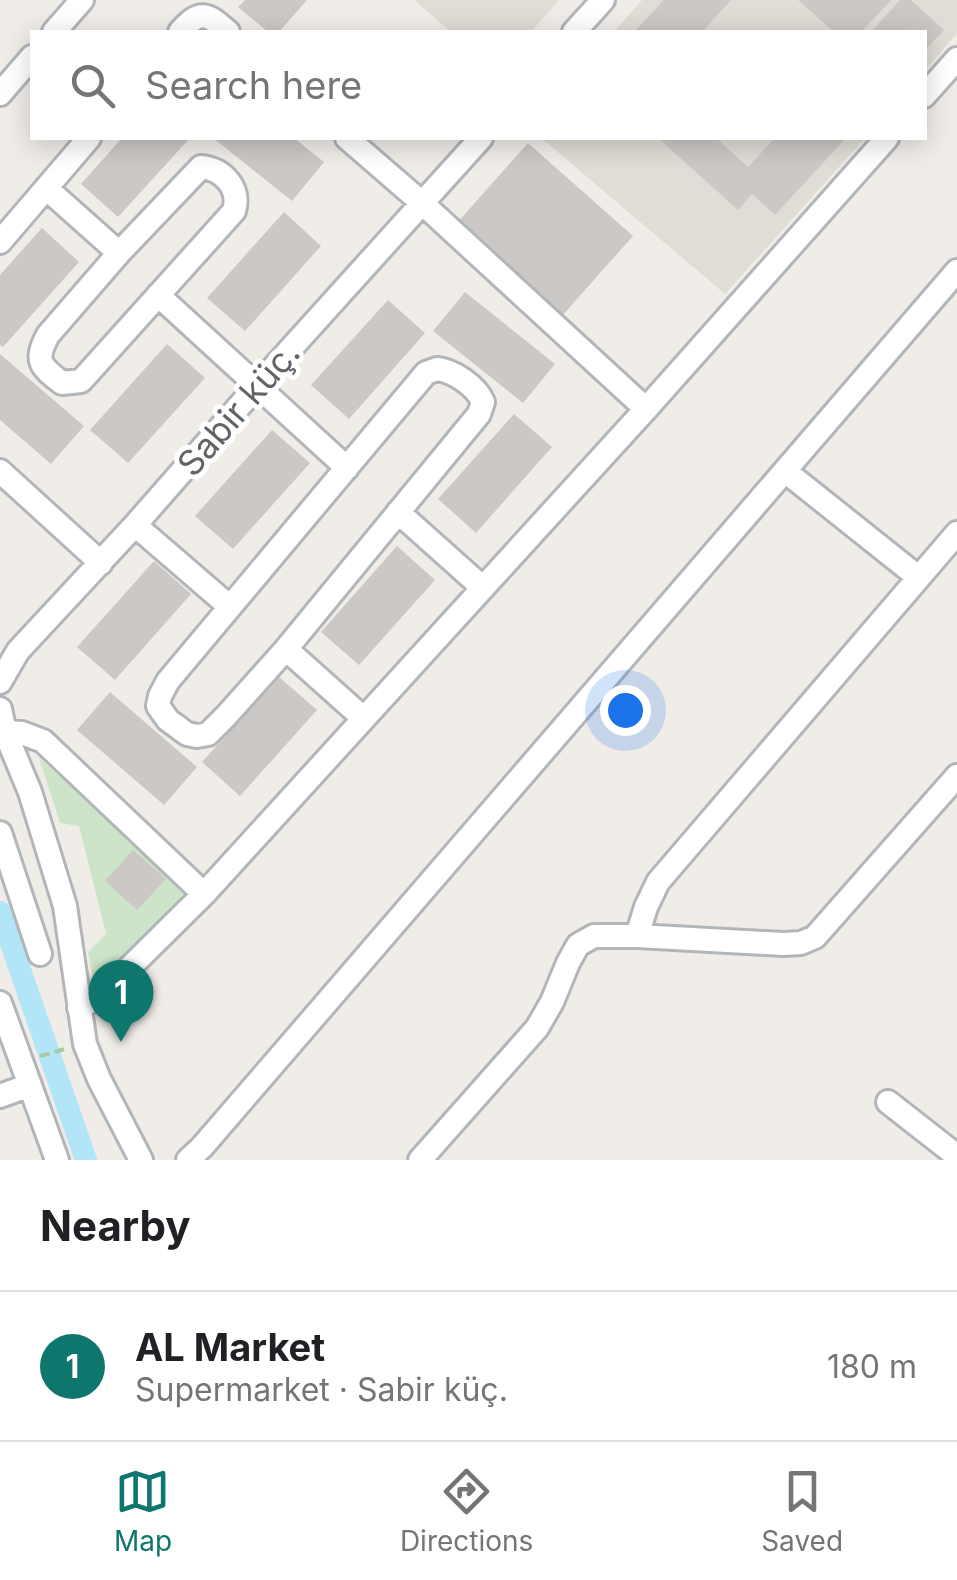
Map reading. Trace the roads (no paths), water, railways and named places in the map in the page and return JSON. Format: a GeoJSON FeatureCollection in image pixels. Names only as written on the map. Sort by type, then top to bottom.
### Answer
{"type":"FeatureCollection","features":[{"type":"Feature","properties":{"kind":"street"},"geometry":{"type":"LineString","coordinates":[[56,30],[82,0]]}},
{"type":"Feature","properties":{"kind":"street"},"geometry":{"type":"LineString","coordinates":[[576,30],[604,0]]}},
{"type":"Feature","properties":{"kind":"street"},"geometry":{"type":"LineString","coordinates":[[182,30],[192,18],[203,16],[226,30]]}},
{"type":"Feature","properties":{"kind":"street"},"geometry":{"type":"LineString","coordinates":[[0,94],[30,59]]}},
{"type":"Feature","properties":{"kind":"street"},"geometry":{"type":"LineString","coordinates":[[927,93],[957,60]]}},
{"type":"Feature","properties":{"kind":"street"},"geometry":{"type":"LineString","coordinates":[[0,242],[87,140]]}},
{"type":"Feature","properties":{"kind":"street"},"geometry":{"type":"LineString","coordinates":[[349,140],[646,409]]}},
{"type":"Feature","properties":{"kind":"street","name":"Sabir küç."},"geometry":{"type":"LineString","coordinates":[[0,682],[18,651],[136,526],[479,140]]}},
{"type":"Feature","properties":{"kind":"street"},"geometry":{"type":"LineString","coordinates":[[79,1008],[96,1000],[204,894],[886,140]]}},
{"type":"Feature","properties":{"kind":"street"},"geometry":{"type":"LineString","coordinates":[[201,167],[211,168],[235,188],[238,199],[234,210],[158,295],[81,380],[62,383],[39,362],[48,335],[119,252],[201,167]]}},
{"type":"Feature","properties":{"kind":"street"},"geometry":{"type":"LineString","coordinates":[[46,188],[119,252]]}},
{"type":"Feature","properties":{"kind":"street"},"geometry":{"type":"LineString","coordinates":[[188,1160],[957,272]]}},
{"type":"Feature","properties":{"kind":"street"},"geometry":{"type":"LineString","coordinates":[[158,295],[347,468]]}},
{"type":"Feature","properties":{"kind":"street"},"geometry":{"type":"LineString","coordinates":[[437,369],[449,371],[480,395],[483,402],[479,414],[398,512],[286,649],[208,734],[187,734],[168,720],[158,706],[168,681],[426,373],[437,369]]}},
{"type":"Feature","properties":{"kind":"street"},"geometry":{"type":"LineString","coordinates":[[0,470],[101,563]]}},
{"type":"Feature","properties":{"kind":"street"},"geometry":{"type":"LineString","coordinates":[[785,471],[918,577]]}},
{"type":"Feature","properties":{"kind":"street"},"geometry":{"type":"LineString","coordinates":[[398,512],[482,588]]}},
{"type":"Feature","properties":{"kind":"street"},"geometry":{"type":"LineString","coordinates":[[136,526],[230,607]]}},
{"type":"Feature","properties":{"kind":"street"},"geometry":{"type":"LineString","coordinates":[[637,936],[658,882],[957,534]]}},
{"type":"Feature","properties":{"kind":"street"},"geometry":{"type":"LineString","coordinates":[[286,649],[362,718]]}},
{"type":"Feature","properties":{"kind":"street"},"geometry":{"type":"LineString","coordinates":[[3,721],[43,741],[204,894]]}},
{"type":"Feature","properties":{"kind":"street"},"geometry":{"type":"LineString","coordinates":[[3,721],[30,792],[65,906],[84,1044],[141,1160]]}},
{"type":"Feature","properties":{"kind":"street"},"geometry":{"type":"LineString","coordinates":[[420,1160],[537,1028],[578,945],[594,936],[802,943],[815,937],[957,776]]}},
{"type":"Feature","properties":{"kind":"street"},"geometry":{"type":"LineString","coordinates":[[0,833],[40,954]]}},
{"type":"Feature","properties":{"kind":"street"},"geometry":{"type":"LineString","coordinates":[[0,1002],[57,1160]]}},
{"type":"Feature","properties":{"kind":"street"},"geometry":{"type":"LineString","coordinates":[[0,1096],[30,1085]]}},
{"type":"Feature","properties":{"kind":"street"},"geometry":{"type":"LineString","coordinates":[[888,1102],[957,1156]]}},
{"type":"Feature","properties":{"kind":"waterway"},"geometry":{"type":"LineString","coordinates":[[0,912],[86,1160]]}},
{"type":"Feature","properties":{"kind":"place","name":"AL Market"},"geometry":{"type":"Point","coordinates":[121,1042]}}]}
